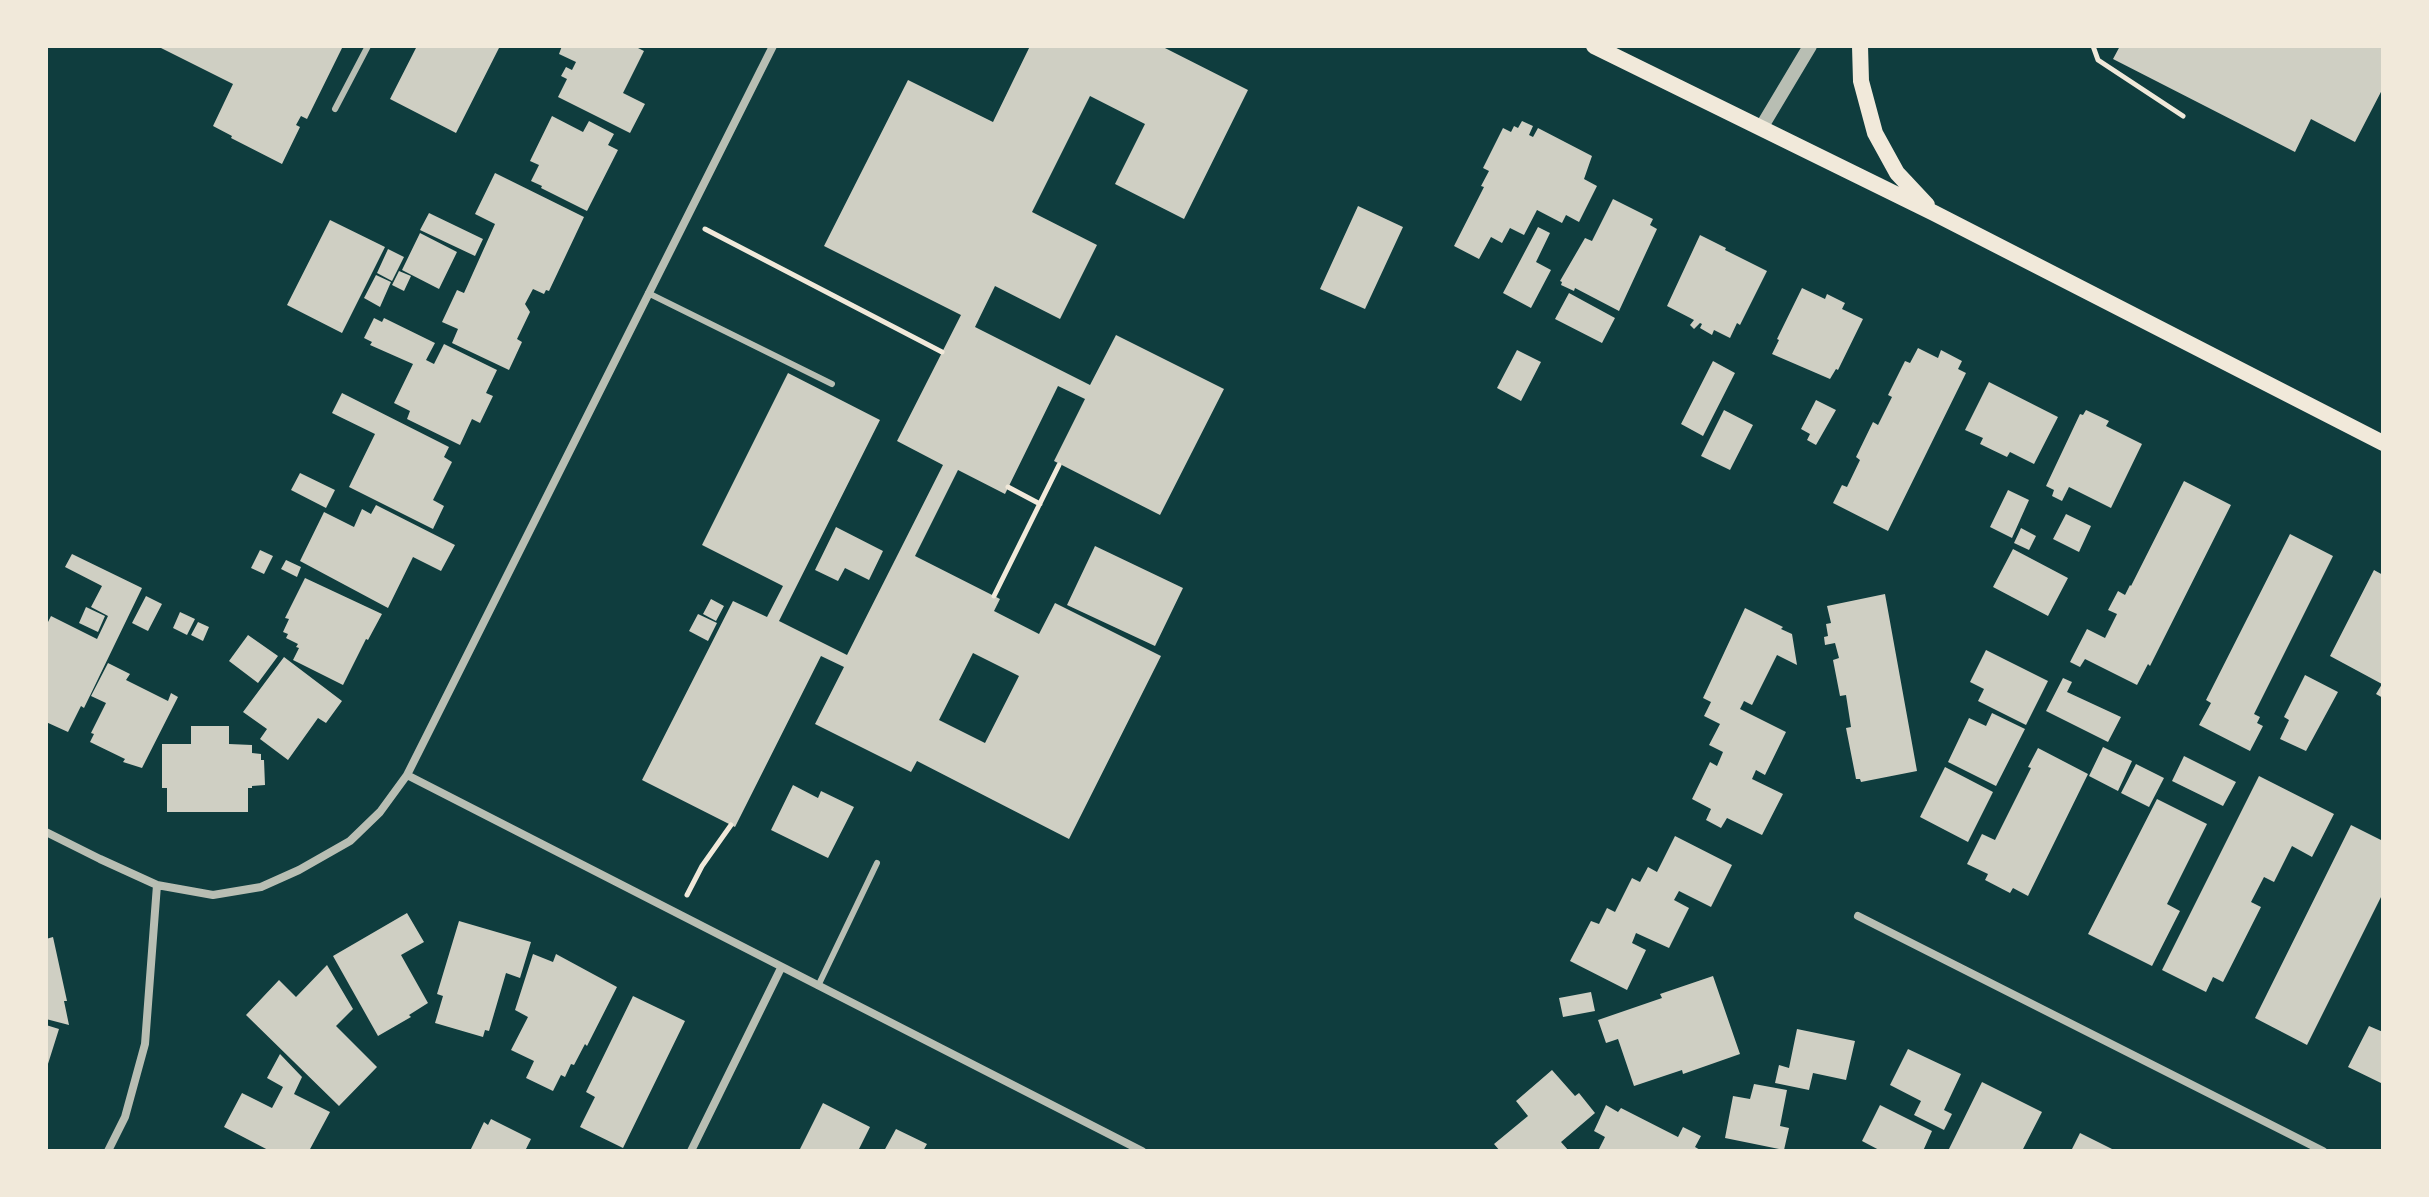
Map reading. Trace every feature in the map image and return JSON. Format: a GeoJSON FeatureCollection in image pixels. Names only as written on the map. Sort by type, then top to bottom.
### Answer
{"type":"FeatureCollection","features":[{"type":"Feature","properties":{"kind":"main road"},"geometry":{"type":"LineString","coordinates":[[1594,46],[1934,213],[2383,443]]}},
{"type":"Feature","properties":{"kind":"main road"},"geometry":{"type":"LineString","coordinates":[[1860,46],[1861,81],[1875,133],[1897,173],[1934,213]]}},
{"type":"Feature","properties":{"kind":"street"},"geometry":{"type":"LineString","coordinates":[[46,832],[157,885],[213,895],[261,887],[299,870],[350,841],[380,812],[407,775],[773,46]]}},
{"type":"Feature","properties":{"kind":"street"},"geometry":{"type":"LineString","coordinates":[[1761,128],[1810,46]]}},
{"type":"Feature","properties":{"kind":"street"},"geometry":{"type":"LineString","coordinates":[[407,775],[1142,1151]]}},
{"type":"Feature","properties":{"kind":"street"},"geometry":{"type":"LineString","coordinates":[[108,1151],[125,1117],[145,1044],[157,885]]}},
{"type":"Feature","properties":{"kind":"street"},"geometry":{"type":"LineString","coordinates":[[1858,916],[2323,1151]]}},
{"type":"Feature","properties":{"kind":"street"},"geometry":{"type":"LineString","coordinates":[[691,1151],[781,968]]}},
{"type":"Feature","properties":{"kind":"lane"},"geometry":{"type":"LineString","coordinates":[[335,109],[368,46]]}},
{"type":"Feature","properties":{"kind":"lane"},"geometry":{"type":"LineString","coordinates":[[648,293],[832,384]]}},
{"type":"Feature","properties":{"kind":"lane"},"geometry":{"type":"LineString","coordinates":[[818,986],[877,863]]}},
{"type":"Feature","properties":{"kind":"path"},"geometry":{"type":"LineString","coordinates":[[2093,46],[2098,60],[2183,116]]}},
{"type":"Feature","properties":{"kind":"path"},"geometry":{"type":"LineString","coordinates":[[686,219],[942,352]]}},
{"type":"Feature","properties":{"kind":"path"},"geometry":{"type":"LineString","coordinates":[[994,596],[1059,465]]}},
{"type":"Feature","properties":{"kind":"path"},"geometry":{"type":"LineString","coordinates":[[1008,487],[1040,504]]}},
{"type":"Feature","properties":{"kind":"path"},"geometry":{"type":"LineString","coordinates":[[677,914],[702,866],[731,825]]}},
{"type":"Feature","properties":{"kind":"building"},"geometry":{"type":"Polygon","coordinates":[[[157,46],[343,46],[307,119],[301,116],[296,125],[300,127],[282,164],[213,126],[233,84],[157,46]]]}},
{"type":"Feature","properties":{"kind":"building"},"geometry":{"type":"Polygon","coordinates":[[[417,46],[500,46],[456,133],[390,99],[417,46]]]}},
{"type":"Feature","properties":{"kind":"building"},"geometry":{"type":"Polygon","coordinates":[[[562,46],[634,46],[644,51],[623,93],[645,104],[630,133],[558,97],[567,79],[561,76],[566,67],[572,70],[576,62],[559,54],[562,46]]]}},
{"type":"Feature","properties":{"kind":"building"},"geometry":{"type":"Polygon","coordinates":[[[1030,46],[1161,46],[1248,90],[1184,219],[1115,184],[1145,124],[1090,96],[1032,212],[1097,245],[1060,319],[995,286],[975,327],[1090,385],[1116,335],[1224,389],[1160,515],[1054,461],[1085,399],[1058,386],[1005,494],[958,470],[915,556],[1000,599],[994,611],[1039,634],[1055,603],[1161,656],[1069,839],[917,761],[911,772],[815,724],[844,667],[821,656],[735,827],[642,780],[733,601],[767,617],[783,586],[702,545],[788,373],[880,420],[779,621],[847,655],[943,465],[897,441],[961,315],[824,246],[908,80],[993,122],[1030,46]],[[973,653],[939,720],[985,743],[1019,676],[973,653]]]}},
{"type":"Feature","properties":{"kind":"building"},"geometry":{"type":"Polygon","coordinates":[[[2120,46],[2383,46],[2383,88],[2355,142],[2311,119],[2295,152],[2113,59],[2120,46]]]}},
{"type":"Feature","properties":{"kind":"building"},"geometry":{"type":"Polygon","coordinates":[[[552,116],[583,132],[589,121],[614,134],[608,145],[618,150],[587,211],[531,181],[539,165],[530,161],[552,116]]]}},
{"type":"Feature","properties":{"kind":"building"},"geometry":{"type":"Polygon","coordinates":[[[1522,121],[1533,126],[1529,135],[1533,137],[1538,128],[1592,156],[1584,179],[1597,186],[1579,222],[1566,215],[1562,223],[1537,210],[1524,235],[1510,228],[1502,243],[1491,237],[1479,259],[1454,246],[1484,187],[1481,186],[1489,171],[1483,168],[1503,128],[1511,132],[1522,121]]]}},
{"type":"Feature","properties":{"kind":"building"},"geometry":{"type":"Polygon","coordinates":[[[495,173],[584,217],[549,291],[546,290],[544,294],[533,289],[525,304],[530,312],[517,339],[522,342],[509,370],[452,343],[458,329],[442,322],[457,290],[464,293],[495,224],[475,214],[495,173]]]}},
{"type":"Feature","properties":{"kind":"building"},"geometry":{"type":"Polygon","coordinates":[[[1613,199],[1653,219],[1650,225],[1657,229],[1619,311],[1575,288],[1574,291],[1561,285],[1560,281],[1585,238],[1592,241],[1613,199]]]}},
{"type":"Feature","properties":{"kind":"building"},"geometry":{"type":"Polygon","coordinates":[[[1358,206],[1403,227],[1365,309],[1320,289],[1358,206]]]}},
{"type":"Feature","properties":{"kind":"building"},"geometry":{"type":"Polygon","coordinates":[[[429,213],[483,239],[475,256],[420,230],[429,213]]]}},
{"type":"Feature","properties":{"kind":"building"},"geometry":{"type":"Polygon","coordinates":[[[330,220],[385,247],[342,333],[287,305],[330,220]]]}},
{"type":"Feature","properties":{"kind":"building"},"geometry":{"type":"Polygon","coordinates":[[[1538,227],[1550,233],[1536,262],[1551,270],[1531,308],[1503,293],[1538,227]]]}},
{"type":"Feature","properties":{"kind":"building"},"geometry":{"type":"Polygon","coordinates":[[[420,233],[457,252],[439,289],[402,270],[420,233]]]}},
{"type":"Feature","properties":{"kind":"building"},"geometry":{"type":"Polygon","coordinates":[[[1700,235],[1767,271],[1740,325],[1737,323],[1730,338],[1714,330],[1712,335],[1700,328],[1700,323],[1694,329],[1690,325],[1694,320],[1667,306],[1700,235]]]}},
{"type":"Feature","properties":{"kind":"building"},"geometry":{"type":"Polygon","coordinates":[[[388,249],[404,257],[392,281],[377,273],[388,249]]]}},
{"type":"Feature","properties":{"kind":"building"},"geometry":{"type":"Polygon","coordinates":[[[399,271],[411,276],[404,291],[392,285],[399,271]]]}},
{"type":"Feature","properties":{"kind":"building"},"geometry":{"type":"Polygon","coordinates":[[[376,275],[391,282],[380,307],[364,298],[376,275]]]}},
{"type":"Feature","properties":{"kind":"building"},"geometry":{"type":"Polygon","coordinates":[[[1802,288],[1825,299],[1827,294],[1845,303],[1842,309],[1863,319],[1838,370],[1830,379],[1772,354],[1802,288]]]}},
{"type":"Feature","properties":{"kind":"building"},"geometry":{"type":"Polygon","coordinates":[[[1569,293],[1615,318],[1602,343],[1555,319],[1569,293]]]}},
{"type":"Feature","properties":{"kind":"building"},"geometry":{"type":"Polygon","coordinates":[[[374,318],[382,322],[384,318],[435,343],[426,360],[434,364],[444,344],[497,370],[486,393],[493,396],[480,423],[472,419],[460,445],[407,419],[410,411],[394,403],[413,364],[370,345],[372,342],[364,338],[374,318]]]}},
{"type":"Feature","properties":{"kind":"building"},"geometry":{"type":"Polygon","coordinates":[[[1918,348],[1938,358],[1941,350],[1962,361],[1958,369],[1966,373],[1888,531],[1833,503],[1842,485],[1847,487],[1860,460],[1856,457],[1873,422],[1878,425],[1892,397],[1888,395],[1905,361],[1910,363],[1918,348]]]}},
{"type":"Feature","properties":{"kind":"building"},"geometry":{"type":"Polygon","coordinates":[[[1517,350],[1541,362],[1521,401],[1497,388],[1517,350]]]}},
{"type":"Feature","properties":{"kind":"building"},"geometry":{"type":"Polygon","coordinates":[[[1713,361],[1735,373],[1703,436],[1681,424],[1713,361]]]}},
{"type":"Feature","properties":{"kind":"building"},"geometry":{"type":"Polygon","coordinates":[[[1989,382],[2058,417],[2034,464],[2010,452],[2007,457],[1980,444],[1983,438],[1965,430],[1989,382]]]}},
{"type":"Feature","properties":{"kind":"building"},"geometry":{"type":"Polygon","coordinates":[[[342,393],[449,447],[444,457],[452,462],[433,500],[444,506],[433,529],[349,487],[375,434],[332,413],[342,393]]]}},
{"type":"Feature","properties":{"kind":"building"},"geometry":{"type":"Polygon","coordinates":[[[1816,400],[1836,410],[1816,445],[1807,440],[1810,434],[1801,429],[1816,400]]]}},
{"type":"Feature","properties":{"kind":"building"},"geometry":{"type":"Polygon","coordinates":[[[1724,410],[1753,425],[1730,470],[1701,456],[1724,410]]]}},
{"type":"Feature","properties":{"kind":"building"},"geometry":{"type":"Polygon","coordinates":[[[2086,410],[2109,421],[2106,426],[2142,444],[2111,508],[2069,487],[2062,501],[2052,496],[2054,490],[2046,486],[2080,414],[2083,415],[2086,410]]]}},
{"type":"Feature","properties":{"kind":"building"},"geometry":{"type":"Polygon","coordinates":[[[300,473],[335,490],[326,508],[291,490],[300,473]]]}},
{"type":"Feature","properties":{"kind":"building"},"geometry":{"type":"Polygon","coordinates":[[[2184,481],[2231,505],[2150,666],[2148,664],[2137,685],[2085,659],[2080,667],[2070,662],[2087,629],[2105,638],[2117,614],[2108,610],[2118,591],[2125,595],[2131,586],[2184,481]]]}},
{"type":"Feature","properties":{"kind":"building"},"geometry":{"type":"Polygon","coordinates":[[[2008,490],[2029,500],[2012,538],[1990,527],[2008,490]]]}},
{"type":"Feature","properties":{"kind":"building"},"geometry":{"type":"Polygon","coordinates":[[[376,505],[455,545],[441,571],[413,557],[388,608],[300,561],[324,512],[354,527],[362,509],[371,514],[376,505]]]}},
{"type":"Feature","properties":{"kind":"building"},"geometry":{"type":"Polygon","coordinates":[[[2066,514],[2091,526],[2079,552],[2053,539],[2066,514]]]}},
{"type":"Feature","properties":{"kind":"building"},"geometry":{"type":"Polygon","coordinates":[[[836,527],[883,551],[869,580],[845,568],[838,581],[815,570],[836,527]]]}},
{"type":"Feature","properties":{"kind":"building"},"geometry":{"type":"Polygon","coordinates":[[[2021,528],[2036,536],[2029,550],[2014,543],[2021,528]]]}},
{"type":"Feature","properties":{"kind":"building"},"geometry":{"type":"Polygon","coordinates":[[[2290,534],[2333,556],[2254,714],[2260,717],[2257,723],[2263,726],[2250,751],[2199,725],[2211,703],[2206,700],[2290,534]]]}},
{"type":"Feature","properties":{"kind":"building"},"geometry":{"type":"Polygon","coordinates":[[[1095,546],[1183,588],[1155,646],[1067,605],[1095,546]]]}},
{"type":"Feature","properties":{"kind":"building"},"geometry":{"type":"Polygon","coordinates":[[[2013,549],[2068,578],[2048,616],[1993,587],[2013,549]]]}},
{"type":"Feature","properties":{"kind":"building"},"geometry":{"type":"Polygon","coordinates":[[[260,550],[273,556],[264,574],[251,568],[260,550]]]}},
{"type":"Feature","properties":{"kind":"building"},"geometry":{"type":"Polygon","coordinates":[[[72,554],[142,588],[84,708],[81,706],[68,732],[46,722],[46,626],[51,616],[97,639],[108,616],[91,607],[102,586],[65,567],[72,554]]]}},
{"type":"Feature","properties":{"kind":"building"},"geometry":{"type":"Polygon","coordinates":[[[286,560],[301,567],[297,577],[281,569],[286,560]]]}},
{"type":"Feature","properties":{"kind":"building"},"geometry":{"type":"Polygon","coordinates":[[[2374,570],[2383,575],[2383,698],[2376,694],[2382,684],[2330,656],[2374,570]]]}},
{"type":"Feature","properties":{"kind":"building"},"geometry":{"type":"Polygon","coordinates":[[[305,578],[382,614],[343,685],[293,660],[298,644],[286,638],[288,634],[283,632],[289,619],[285,618],[305,578]]]}},
{"type":"Feature","properties":{"kind":"building"},"geometry":{"type":"Polygon","coordinates":[[[1885,594],[1917,771],[1861,782],[1856,779],[1846,728],[1851,727],[1846,695],[1840,696],[1833,660],[1839,658],[1835,643],[1825,645],[1824,637],[1828,636],[1826,624],[1831,623],[1827,606],[1885,594]]]}},
{"type":"Feature","properties":{"kind":"building"},"geometry":{"type":"Polygon","coordinates":[[[146,596],[162,604],[148,631],[132,623],[146,596]]]}},
{"type":"Feature","properties":{"kind":"building"},"geometry":{"type":"Polygon","coordinates":[[[711,599],[724,606],[716,621],[703,614],[711,599]]]}},
{"type":"Feature","properties":{"kind":"building"},"geometry":{"type":"Polygon","coordinates":[[[86,607],[105,616],[98,632],[79,623],[86,607]]]}},
{"type":"Feature","properties":{"kind":"building"},"geometry":{"type":"Polygon","coordinates":[[[1745,608],[1792,634],[1797,665],[1777,655],[1752,705],[1744,701],[1740,709],[1786,732],[1765,775],[1756,770],[1752,779],[1783,794],[1762,835],[1727,818],[1721,828],[1706,820],[1711,809],[1692,799],[1710,762],[1717,766],[1723,752],[1709,745],[1720,724],[1704,716],[1711,702],[1703,698],[1745,608]]]}},
{"type":"Feature","properties":{"kind":"building"},"geometry":{"type":"Polygon","coordinates":[[[180,612],[195,619],[187,635],[173,628],[180,612]]]}},
{"type":"Feature","properties":{"kind":"building"},"geometry":{"type":"Polygon","coordinates":[[[698,614],[717,623],[708,641],[689,631],[698,614]]]}},
{"type":"Feature","properties":{"kind":"building"},"geometry":{"type":"Polygon","coordinates":[[[198,622],[209,627],[203,641],[191,635],[198,622]]]}},
{"type":"Feature","properties":{"kind":"building"},"geometry":{"type":"Polygon","coordinates":[[[248,635],[278,656],[258,683],[229,661],[248,635]]]}},
{"type":"Feature","properties":{"kind":"building"},"geometry":{"type":"Polygon","coordinates":[[[1986,650],[2048,681],[2026,725],[1978,701],[1984,689],[1970,682],[1986,650]]]}},
{"type":"Feature","properties":{"kind":"building"},"geometry":{"type":"Polygon","coordinates":[[[284,657],[342,701],[326,723],[318,718],[288,760],[260,739],[267,729],[243,712],[284,657]]]}},
{"type":"Feature","properties":{"kind":"building"},"geometry":{"type":"Polygon","coordinates":[[[108,663],[130,674],[126,680],[168,701],[171,693],[178,697],[142,768],[123,762],[125,759],[90,742],[94,734],[91,733],[106,703],[91,696],[108,663]]]}},
{"type":"Feature","properties":{"kind":"building"},"geometry":{"type":"Polygon","coordinates":[[[2305,675],[2338,692],[2306,751],[2280,739],[2289,720],[2284,717],[2305,675]]]}},
{"type":"Feature","properties":{"kind":"building"},"geometry":{"type":"Polygon","coordinates":[[[2063,678],[2072,682],[2067,692],[2121,717],[2108,742],[2046,711],[2063,678]]]}},
{"type":"Feature","properties":{"kind":"building"},"geometry":{"type":"Polygon","coordinates":[[[1992,713],[2025,729],[1996,786],[1948,762],[1969,718],[1986,726],[1992,713]]]}},
{"type":"Feature","properties":{"kind":"building"},"geometry":{"type":"Polygon","coordinates":[[[191,726],[229,726],[229,744],[252,745],[252,753],[261,754],[265,785],[248,788],[248,812],[167,812],[167,788],[162,788],[162,744],[191,744],[191,726]]]}},
{"type":"Feature","properties":{"kind":"building"},"geometry":{"type":"Polygon","coordinates":[[[2103,747],[2132,761],[2118,791],[2089,776],[2103,747]]]}},
{"type":"Feature","properties":{"kind":"building"},"geometry":{"type":"Polygon","coordinates":[[[2038,748],[2088,774],[2028,896],[2013,888],[2010,893],[1985,880],[1988,874],[1967,864],[1982,834],[1995,840],[2038,748]]]}},
{"type":"Feature","properties":{"kind":"building"},"geometry":{"type":"Polygon","coordinates":[[[2184,756],[2236,782],[2223,806],[2172,781],[2184,756]]]}},
{"type":"Feature","properties":{"kind":"building"},"geometry":{"type":"Polygon","coordinates":[[[2136,764],[2164,778],[2149,807],[2121,793],[2136,764]]]}},
{"type":"Feature","properties":{"kind":"building"},"geometry":{"type":"Polygon","coordinates":[[[1945,767],[1993,792],[1968,842],[1920,817],[1945,767]]]}},
{"type":"Feature","properties":{"kind":"building"},"geometry":{"type":"Polygon","coordinates":[[[2259,776],[2334,814],[2312,857],[2292,846],[2274,882],[2264,877],[2251,902],[2261,907],[2223,982],[2213,977],[2206,992],[2162,970],[2259,776]]]}},
{"type":"Feature","properties":{"kind":"building"},"geometry":{"type":"Polygon","coordinates":[[[793,785],[818,798],[821,791],[854,807],[828,858],[771,830],[793,785]]]}},
{"type":"Feature","properties":{"kind":"building"},"geometry":{"type":"Polygon","coordinates":[[[2157,799],[2207,824],[2167,904],[2180,911],[2152,966],[2088,934],[2157,799]]]}},
{"type":"Feature","properties":{"kind":"building"},"geometry":{"type":"Polygon","coordinates":[[[2351,825],[2383,841],[2383,893],[2307,1045],[2255,1018],[2351,825]]]}},
{"type":"Feature","properties":{"kind":"building"},"geometry":{"type":"Polygon","coordinates":[[[1675,836],[1732,865],[1711,907],[1679,891],[1674,900],[1689,908],[1669,948],[1636,933],[1632,943],[1646,950],[1627,990],[1570,961],[1591,921],[1599,924],[1607,908],[1615,912],[1632,878],[1640,882],[1648,867],[1657,872],[1675,836]]]}},
{"type":"Feature","properties":{"kind":"building"},"geometry":{"type":"Polygon","coordinates":[[[407,913],[424,942],[401,955],[428,1003],[378,1036],[333,956],[407,913]]]}},
{"type":"Feature","properties":{"kind":"building"},"geometry":{"type":"Polygon","coordinates":[[[459,921],[531,942],[520,978],[506,973],[489,1031],[485,1030],[483,1037],[435,1023],[443,996],[437,994],[459,921]]]}},
{"type":"Feature","properties":{"kind":"building"},"geometry":{"type":"Polygon","coordinates":[[[53,937],[69,1025],[46,1019],[46,939],[53,937]]]}},
{"type":"Feature","properties":{"kind":"building"},"geometry":{"type":"Polygon","coordinates":[[[533,954],[553,962],[556,954],[617,987],[587,1046],[585,1044],[565,1077],[561,1075],[553,1091],[526,1078],[534,1061],[511,1050],[528,1017],[515,1010],[533,954]]]}},
{"type":"Feature","properties":{"kind":"building"},"geometry":{"type":"Polygon","coordinates":[[[327,965],[353,1009],[336,1026],[377,1067],[339,1106],[246,1015],[279,980],[296,997],[327,965]]]}},
{"type":"Feature","properties":{"kind":"building"},"geometry":{"type":"Polygon","coordinates":[[[1713,976],[1740,1054],[1683,1074],[1682,1070],[1634,1086],[1618,1039],[1606,1043],[1598,1020],[1713,976]]]}},
{"type":"Feature","properties":{"kind":"building"},"geometry":{"type":"Polygon","coordinates":[[[1591,992],[1595,1011],[1563,1017],[1559,998],[1591,992]]]}},
{"type":"Feature","properties":{"kind":"building"},"geometry":{"type":"Polygon","coordinates":[[[633,996],[685,1021],[623,1148],[580,1127],[595,1097],[586,1092],[633,996]]]}},
{"type":"Feature","properties":{"kind":"building"},"geometry":{"type":"Polygon","coordinates":[[[46,1025],[59,1029],[47,1067],[46,1067],[46,1025]]]}},
{"type":"Feature","properties":{"kind":"building"},"geometry":{"type":"Polygon","coordinates":[[[2369,1026],[2383,1032],[2383,1084],[2348,1067],[2369,1026]]]}},
{"type":"Feature","properties":{"kind":"building"},"geometry":{"type":"Polygon","coordinates":[[[1797,1029],[1855,1041],[1846,1080],[1813,1073],[1809,1090],[1775,1083],[1779,1065],[1789,1068],[1797,1029]]]}},
{"type":"Feature","properties":{"kind":"building"},"geometry":{"type":"Polygon","coordinates":[[[1908,1049],[1961,1074],[1944,1110],[1952,1114],[1944,1130],[1914,1115],[1921,1101],[1890,1085],[1908,1049]]]}},
{"type":"Feature","properties":{"kind":"building"},"geometry":{"type":"Polygon","coordinates":[[[280,1054],[302,1077],[294,1094],[330,1112],[309,1151],[270,1151],[224,1127],[242,1093],[272,1108],[283,1087],[267,1078],[280,1054]]]}},
{"type":"Feature","properties":{"kind":"building"},"geometry":{"type":"Polygon","coordinates":[[[1552,1070],[1575,1096],[1579,1093],[1595,1113],[1561,1142],[1569,1151],[1500,1151],[1494,1144],[1528,1116],[1516,1101],[1552,1070]]]}},
{"type":"Feature","properties":{"kind":"building"},"geometry":{"type":"Polygon","coordinates":[[[1982,1082],[2042,1112],[2022,1151],[1948,1151],[1982,1082]]]}},
{"type":"Feature","properties":{"kind":"building"},"geometry":{"type":"Polygon","coordinates":[[[1754,1084],[1787,1090],[1780,1126],[1789,1128],[1784,1150],[1725,1138],[1733,1096],[1750,1099],[1754,1084]]]}},
{"type":"Feature","properties":{"kind":"building"},"geometry":{"type":"Polygon","coordinates":[[[823,1103],[870,1127],[858,1151],[799,1151],[823,1103]]]}},
{"type":"Feature","properties":{"kind":"building"},"geometry":{"type":"Polygon","coordinates":[[[1606,1105],[1618,1112],[1621,1108],[1678,1137],[1683,1127],[1701,1136],[1695,1147],[1702,1151],[1598,1151],[1605,1137],[1594,1131],[1606,1105]]]}},
{"type":"Feature","properties":{"kind":"building"},"geometry":{"type":"Polygon","coordinates":[[[1880,1105],[1932,1131],[1923,1151],[1881,1151],[1862,1141],[1880,1105]]]}},
{"type":"Feature","properties":{"kind":"building"},"geometry":{"type":"Polygon","coordinates":[[[491,1119],[531,1139],[525,1151],[470,1151],[484,1122],[488,1125],[491,1119]]]}},
{"type":"Feature","properties":{"kind":"building"},"geometry":{"type":"Polygon","coordinates":[[[896,1129],[927,1144],[923,1151],[884,1151],[896,1129]]]}},
{"type":"Feature","properties":{"kind":"building"},"geometry":{"type":"Polygon","coordinates":[[[2080,1133],[2116,1151],[2071,1151],[2080,1133]]]}}]}
